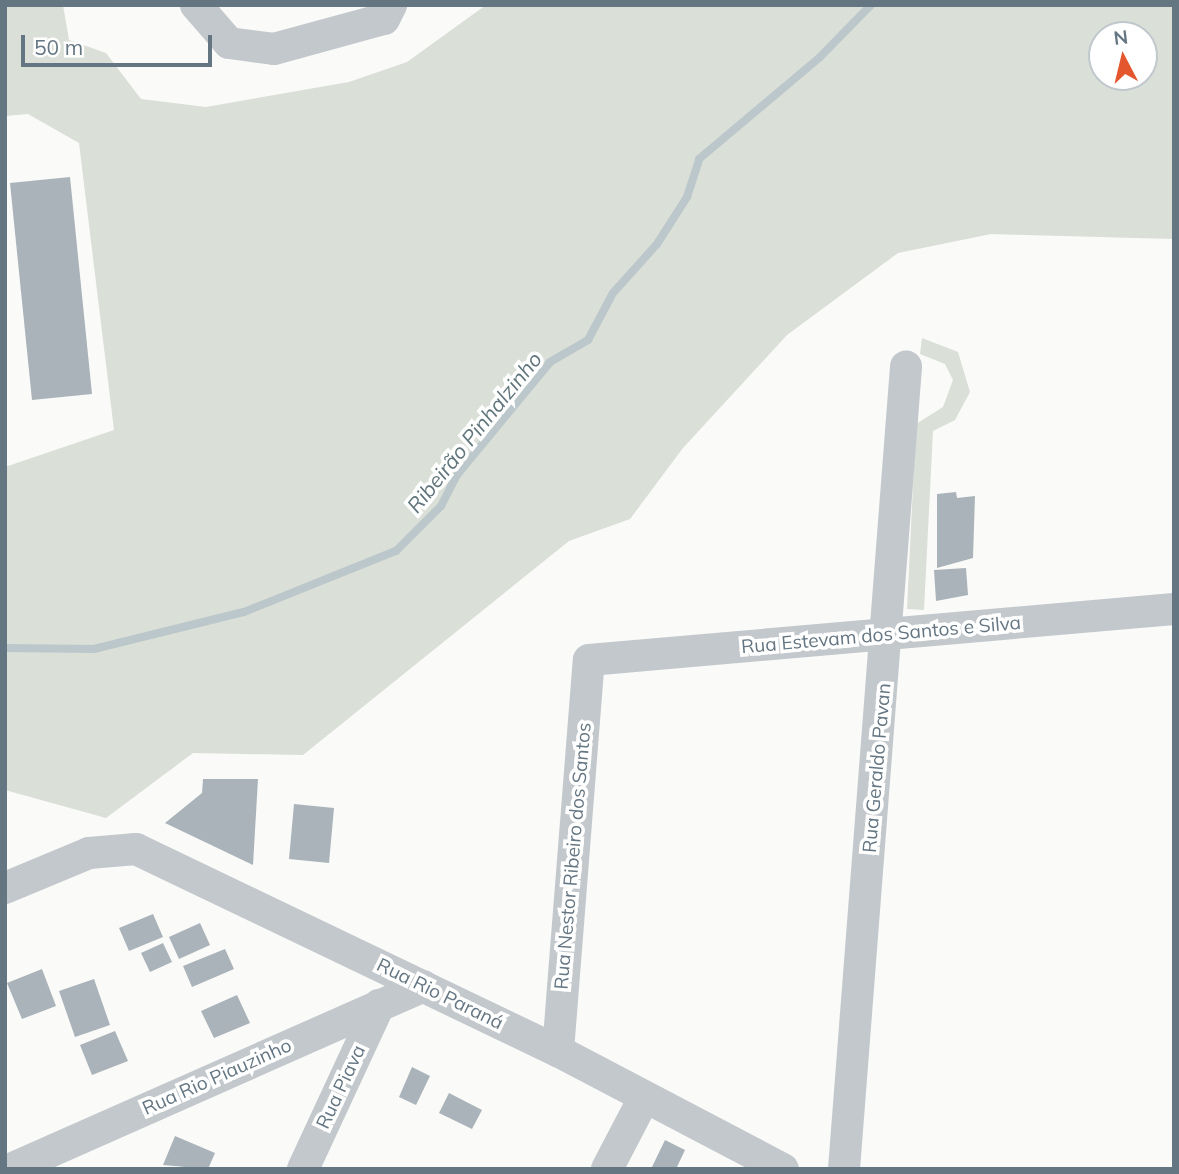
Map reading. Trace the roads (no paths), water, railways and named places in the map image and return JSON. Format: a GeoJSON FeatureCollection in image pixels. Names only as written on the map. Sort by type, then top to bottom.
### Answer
{"type":"FeatureCollection","features":[{"type":"Feature","properties":{"kind":"street"},"geometry":{"type":"LineString","coordinates":[[196,5],[229,43],[274,49],[384,19],[391,5]]}},
{"type":"Feature","properties":{"kind":"street","name":"Rua Geraldo Pavan"},"geometry":{"type":"LineString","coordinates":[[844,1169],[889,634],[906,366]]}},
{"type":"Feature","properties":{"kind":"street","name":"Rua Estevam dos Santos e Silva"},"geometry":{"type":"LineString","coordinates":[[589,660],[1174,609]]}},
{"type":"Feature","properties":{"kind":"street","name":"Rua Nestor Ribeiro dos Santos"},"geometry":{"type":"LineString","coordinates":[[558,1051],[589,660]]}},
{"type":"Feature","properties":{"kind":"street","name":"Rua Rio Paraná"},"geometry":{"type":"LineString","coordinates":[[5,888],[89,853],[136,849],[558,1051],[643,1098],[783,1169]]}},
{"type":"Feature","properties":{"kind":"street","name":"Rua Rio Piauzinho"},"geometry":{"type":"LineString","coordinates":[[11,1169],[423,986]]}},
{"type":"Feature","properties":{"kind":"street","name":"Rua Piava"},"geometry":{"type":"LineString","coordinates":[[303,1169],[379,1005]]}},
{"type":"Feature","properties":{"kind":"street"},"geometry":{"type":"LineString","coordinates":[[607,1169],[643,1098]]}},
{"type":"Feature","properties":{"kind":"waterway","name":"Ribeirão Pinhalzinho"},"geometry":{"type":"LineString","coordinates":[[5,648],[94,649],[244,612],[396,551],[441,506],[457,475],[550,362],[588,340],[613,293],[657,244],[687,197],[699,159],[820,57],[871,5]]}}]}
